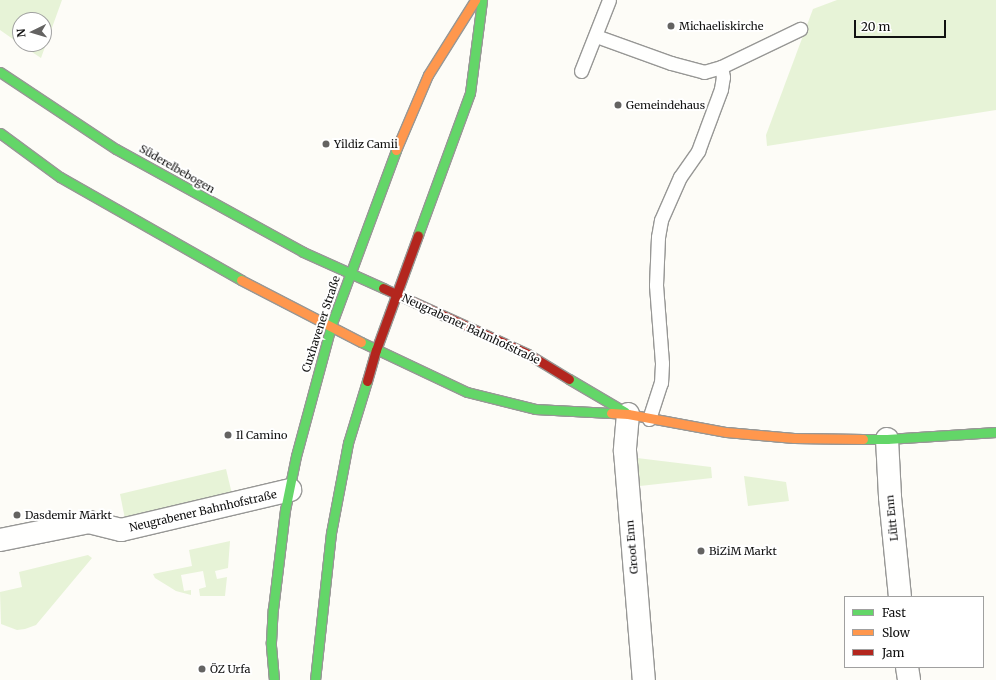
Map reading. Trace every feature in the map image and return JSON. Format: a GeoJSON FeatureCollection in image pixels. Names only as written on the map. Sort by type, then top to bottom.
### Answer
{"type":"FeatureCollection","features":[{"type":"Feature","properties":{"kind":"main road","name":"Cuxhavener Straße"},"geometry":{"type":"LineString","coordinates":[[274,680],[272,670],[271,642],[273,609],[285,510],[299,443],[331,326],[387,172],[428,75],[476,0]]}},
{"type":"Feature","properties":{"kind":"main road"},"geometry":{"type":"LineString","coordinates":[[315,680],[331,533],[341,473],[357,410],[376,350],[470,93],[482,0]]}},
{"type":"Feature","properties":{"kind":"main road","name":"Süderelbebogen"},"geometry":{"type":"LineString","coordinates":[[0,72],[116,149],[283,241],[396,293]]}},
{"type":"Feature","properties":{"kind":"main road"},"geometry":{"type":"LineString","coordinates":[[0,133],[60,177],[223,270],[331,326]]}},
{"type":"Feature","properties":{"kind":"main road","name":"Neugrabener Bahnhofstraße"},"geometry":{"type":"LineString","coordinates":[[396,293],[528,354],[628,414]]}},
{"type":"Feature","properties":{"kind":"main road","name":"Neugrabener Bahnhofstraße"},"geometry":{"type":"LineString","coordinates":[[331,326],[376,350],[467,392],[535,409],[628,414],[726,432],[794,438],[887,439],[996,432]]}},
{"type":"Feature","properties":{"kind":"street","name":"Groot Enn"},"geometry":{"type":"LineString","coordinates":[[628,414],[624,451],[644,680]]}},
{"type":"Feature","properties":{"kind":"street","name":"Lütt Enn"},"geometry":{"type":"LineString","coordinates":[[887,439],[890,497],[900,596]]}},
{"type":"Feature","properties":{"kind":"street","name":"Neugrabener Bahnhofstraße"},"geometry":{"type":"LineString","coordinates":[[0,540],[89,522],[121,530],[290,490]]}},
{"type":"Feature","properties":{"kind":"street"},"geometry":{"type":"LineString","coordinates":[[907,668],[909,680]]}},
{"type":"Feature","properties":{"kind":"lane"},"geometry":{"type":"LineString","coordinates":[[581,71],[609,0]]}},
{"type":"Feature","properties":{"kind":"lane"},"geometry":{"type":"LineString","coordinates":[[596,36],[704,72],[722,67],[800,29]]}},
{"type":"Feature","properties":{"kind":"lane"},"geometry":{"type":"LineString","coordinates":[[649,419],[661,383],[662,363],[656,285],[657,243],[661,220],[680,177],[698,151],[721,89],[723,77],[722,67]]}},
{"type":"Feature","properties":{"kind":"green space"},"geometry":{"type":"Polygon","coordinates":[[[0,0],[62,0],[52,28],[52,12],[12,12],[12,38],[0,30],[0,0]]]}},
{"type":"Feature","properties":{"kind":"green space"},"geometry":{"type":"Polygon","coordinates":[[[837,0],[996,0],[996,110],[767,146],[766,135],[813,9],[837,0]]]}},
{"type":"Feature","properties":{"kind":"green space"},"geometry":{"type":"Polygon","coordinates":[[[32,52],[43,52],[41,58],[32,52]]]}},
{"type":"Feature","properties":{"kind":"green space"},"geometry":{"type":"Polygon","coordinates":[[[637,458],[711,467],[712,478],[640,486],[637,458]]]}},
{"type":"Feature","properties":{"kind":"green space"},"geometry":{"type":"Polygon","coordinates":[[[226,469],[232,494],[125,519],[120,494],[226,469]]]}},
{"type":"Feature","properties":{"kind":"green space"},"geometry":{"type":"Polygon","coordinates":[[[744,476],[786,482],[789,501],[748,506],[744,476]]]}},
{"type":"Feature","properties":{"kind":"green space"},"geometry":{"type":"Polygon","coordinates":[[[230,541],[228,568],[215,571],[217,579],[227,577],[225,596],[200,596],[199,589],[206,587],[203,571],[181,575],[184,591],[191,590],[191,595],[176,591],[155,578],[153,574],[192,566],[189,550],[230,541]]]}},
{"type":"Feature","properties":{"kind":"green space"},"geometry":{"type":"Polygon","coordinates":[[[88,555],[92,558],[36,625],[17,630],[1,624],[0,592],[22,587],[19,572],[88,555]]]}},
{"type":"Feature","properties":{"kind":"traffic: fast"},"geometry":{"type":"LineString","coordinates":[[418,235],[470,93],[482,0]]}},
{"type":"Feature","properties":{"kind":"traffic: fast"},"geometry":{"type":"LineString","coordinates":[[0,72],[116,149],[303,252],[383,288]]}},
{"type":"Feature","properties":{"kind":"traffic: fast"},"geometry":{"type":"LineString","coordinates":[[0,133],[60,177],[241,280]]}},
{"type":"Feature","properties":{"kind":"traffic: fast"},"geometry":{"type":"LineString","coordinates":[[274,680],[271,642],[273,609],[285,510],[296,456],[331,326],[396,150]]}},
{"type":"Feature","properties":{"kind":"traffic: fast"},"geometry":{"type":"LineString","coordinates":[[361,342],[467,392],[535,409],[611,413]]}},
{"type":"Feature","properties":{"kind":"traffic: fast"},"geometry":{"type":"LineString","coordinates":[[569,379],[625,412]]}},
{"type":"Feature","properties":{"kind":"traffic: fast"},"geometry":{"type":"LineString","coordinates":[[315,680],[331,533],[348,443],[367,381]]}},
{"type":"Feature","properties":{"kind":"traffic: fast"},"geometry":{"type":"LineString","coordinates":[[863,439],[887,439],[996,432]]}},
{"type":"Feature","properties":{"kind":"traffic: slow"},"geometry":{"type":"LineString","coordinates":[[396,150],[428,75],[475,0]]}},
{"type":"Feature","properties":{"kind":"traffic: slow"},"geometry":{"type":"LineString","coordinates":[[241,280],[361,342]]}},
{"type":"Feature","properties":{"kind":"traffic: slow"},"geometry":{"type":"LineString","coordinates":[[611,413],[628,414],[726,432],[794,438],[863,439]]}},
{"type":"Feature","properties":{"kind":"traffic: jam"},"geometry":{"type":"LineString","coordinates":[[367,381],[376,350],[418,235]]}},
{"type":"Feature","properties":{"kind":"traffic: jam"},"geometry":{"type":"LineString","coordinates":[[383,288],[528,354],[569,379]]}},
{"type":"Feature","properties":{"kind":"place","name":"Michaeliskirche"},"geometry":{"type":"Point","coordinates":[671,26]}},
{"type":"Feature","properties":{"kind":"place","name":"Gemeindehaus"},"geometry":{"type":"Point","coordinates":[618,105]}},
{"type":"Feature","properties":{"kind":"place","name":"Yildiz Camii"},"geometry":{"type":"Point","coordinates":[326,144]}},
{"type":"Feature","properties":{"kind":"place","name":"Il Camino"},"geometry":{"type":"Point","coordinates":[228,435]}},
{"type":"Feature","properties":{"kind":"place","name":"Dasdemir Markt"},"geometry":{"type":"Point","coordinates":[17,515]}},
{"type":"Feature","properties":{"kind":"place","name":"BiZiM Markt"},"geometry":{"type":"Point","coordinates":[701,551]}},
{"type":"Feature","properties":{"kind":"place","name":"ÖZ Urfa"},"geometry":{"type":"Point","coordinates":[202,669]}}]}
